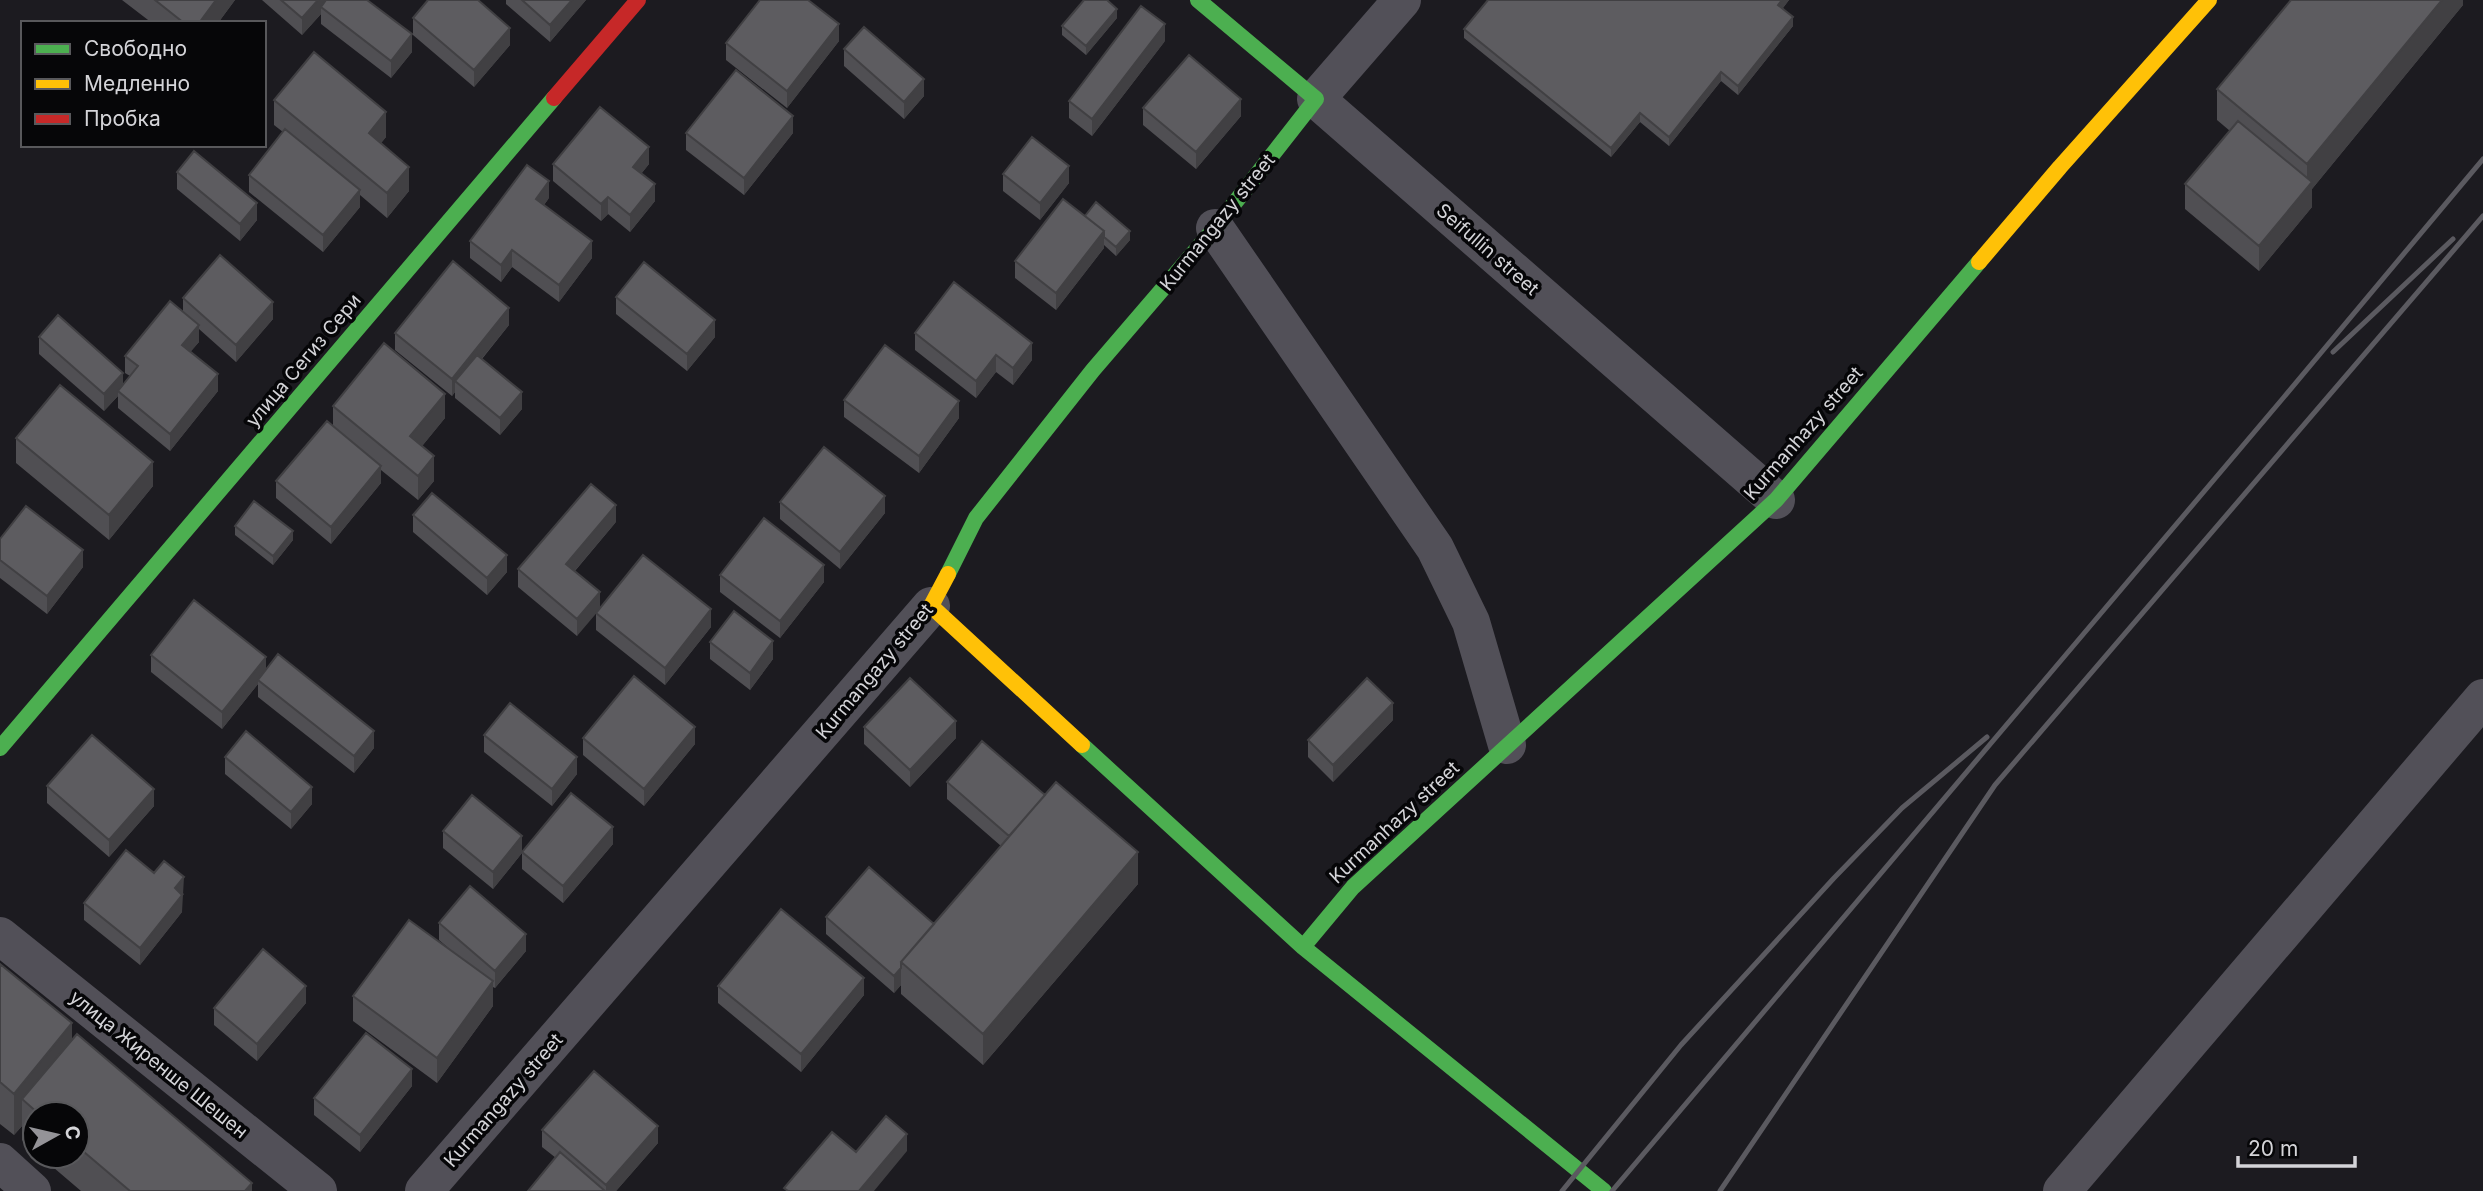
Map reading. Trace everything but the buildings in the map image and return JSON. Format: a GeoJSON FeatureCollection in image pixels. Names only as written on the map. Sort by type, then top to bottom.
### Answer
{"type":"FeatureCollection","features":[{"type":"Feature","properties":{"kind":"street","name":"улица Сегиз Сери"},"geometry":{"type":"LineString","coordinates":[[0,748],[638,0]]}},
{"type":"Feature","properties":{"kind":"street","name":"Seifullin street"},"geometry":{"type":"LineString","coordinates":[[1198,0],[1316,99],[1776,500]]}},
{"type":"Feature","properties":{"kind":"street","name":"Kurmangazy street"},"geometry":{"type":"LineString","coordinates":[[424,1191],[931,606],[976,518],[1093,370],[1215,228],[1316,99],[1402,0]]}},
{"type":"Feature","properties":{"kind":"street","name":"Kurmanhazy street"},"geometry":{"type":"LineString","coordinates":[[1303,947],[1353,887],[1776,500],[2060,167],[2209,0]]}},
{"type":"Feature","properties":{"kind":"street"},"geometry":{"type":"LineString","coordinates":[[1215,228],[1435,548],[1471,622],[1507,745]]}},
{"type":"Feature","properties":{"kind":"street"},"geometry":{"type":"LineString","coordinates":[[931,606],[1303,947],[1604,1191]]}},
{"type":"Feature","properties":{"kind":"street"},"geometry":{"type":"LineString","coordinates":[[2062,1191],[2483,698]]}},
{"type":"Feature","properties":{"kind":"street","name":"улица Жиренше Шешен"},"geometry":{"type":"LineString","coordinates":[[0,936],[318,1191]]}},
{"type":"Feature","properties":{"kind":"street"},"geometry":{"type":"LineString","coordinates":[[0,1162],[32,1191]]}},
{"type":"Feature","properties":{"kind":"railway"},"geometry":{"type":"LineString","coordinates":[[1612,1191],[2483,159]]}},
{"type":"Feature","properties":{"kind":"railway"},"geometry":{"type":"LineString","coordinates":[[1720,1191],[1995,785],[2483,216]]}},
{"type":"Feature","properties":{"kind":"railway"},"geometry":{"type":"LineString","coordinates":[[2333,352],[2453,239]]}},
{"type":"Feature","properties":{"kind":"railway"},"geometry":{"type":"LineString","coordinates":[[1562,1191],[1681,1045],[1834,878],[1902,808],[1987,737]]}},
{"type":"Feature","properties":{"kind":"traffic: fast"},"geometry":{"type":"LineString","coordinates":[[948,574],[976,518],[1093,370],[1215,228],[1316,99],[1198,0]]}},
{"type":"Feature","properties":{"kind":"traffic: fast"},"geometry":{"type":"LineString","coordinates":[[0,748],[554,98]]}},
{"type":"Feature","properties":{"kind":"traffic: fast"},"geometry":{"type":"LineString","coordinates":[[1303,947],[1353,887],[1776,500],[1979,262]]}},
{"type":"Feature","properties":{"kind":"traffic: fast"},"geometry":{"type":"LineString","coordinates":[[1082,745],[1303,947],[1604,1191]]}},
{"type":"Feature","properties":{"kind":"traffic: slow"},"geometry":{"type":"LineString","coordinates":[[1979,262],[2209,0]]}},
{"type":"Feature","properties":{"kind":"traffic: slow"},"geometry":{"type":"LineString","coordinates":[[948,574],[931,606],[1082,745]]}},
{"type":"Feature","properties":{"kind":"traffic: jam"},"geometry":{"type":"LineString","coordinates":[[554,98],[638,0]]}}]}
